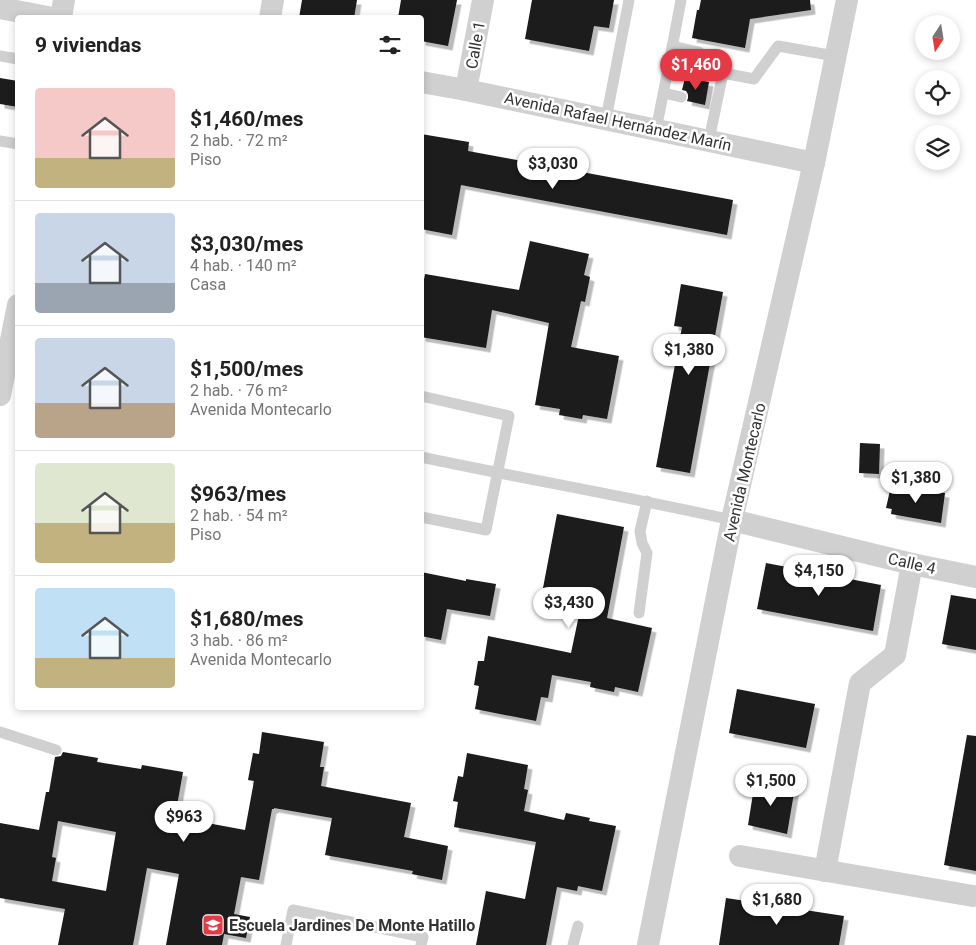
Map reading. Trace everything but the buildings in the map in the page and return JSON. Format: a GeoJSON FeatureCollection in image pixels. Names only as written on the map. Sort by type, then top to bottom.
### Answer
{"type":"FeatureCollection","features":[{"type":"Feature","properties":{"kind":"street"},"geometry":{"type":"LineString","coordinates":[[62,15],[64,0]]}},
{"type":"Feature","properties":{"kind":"street"},"geometry":{"type":"LineString","coordinates":[[270,15],[273,0]]}},
{"type":"Feature","properties":{"kind":"street","name":"Calle 1"},"geometry":{"type":"LineString","coordinates":[[466,90],[483,0]]}},
{"type":"Feature","properties":{"kind":"street","name":"Avenida Montecarlo"},"geometry":{"type":"LineString","coordinates":[[648,945],[732,520],[814,162],[847,0]]}},
{"type":"Feature","properties":{"kind":"street"},"geometry":{"type":"LineString","coordinates":[[0,8],[37,15]]}},
{"type":"Feature","properties":{"kind":"street","name":"Avenida Rafael Hernández Marín"},"geometry":{"type":"LineString","coordinates":[[424,83],[814,162]]}},
{"type":"Feature","properties":{"kind":"street"},"geometry":{"type":"LineString","coordinates":[[0,395],[15,319]]}},
{"type":"Feature","properties":{"kind":"street","name":"Calle 4"},"geometry":{"type":"LineString","coordinates":[[732,520],[912,564],[976,577]]}},
{"type":"Feature","properties":{"kind":"street"},"geometry":{"type":"LineString","coordinates":[[825,871],[860,683],[895,655],[912,564]]}},
{"type":"Feature","properties":{"kind":"street"},"geometry":{"type":"LineString","coordinates":[[740,856],[973,896]]}},
{"type":"Feature","properties":{"kind":"lane"},"geometry":{"type":"LineString","coordinates":[[606,119],[629,0]]}},
{"type":"Feature","properties":{"kind":"lane"},"geometry":{"type":"LineString","coordinates":[[656,130],[681,0]]}},
{"type":"Feature","properties":{"kind":"lane"},"geometry":{"type":"LineString","coordinates":[[672,46],[699,52],[696,68]]}},
{"type":"Feature","properties":{"kind":"lane"},"geometry":{"type":"LineString","coordinates":[[669,64],[754,79],[778,46],[835,56]]}},
{"type":"Feature","properties":{"kind":"lane"},"geometry":{"type":"LineString","coordinates":[[0,56],[15,58]]}},
{"type":"Feature","properties":{"kind":"lane"},"geometry":{"type":"LineString","coordinates":[[709,140],[711,102],[723,74]]}},
{"type":"Feature","properties":{"kind":"lane"},"geometry":{"type":"LineString","coordinates":[[664,93],[681,97]]}},
{"type":"Feature","properties":{"kind":"lane"},"geometry":{"type":"LineString","coordinates":[[0,141],[15,144]]}},
{"type":"Feature","properties":{"kind":"lane"},"geometry":{"type":"LineString","coordinates":[[424,397],[509,416],[486,530],[424,518]]}},
{"type":"Feature","properties":{"kind":"lane"},"geometry":{"type":"LineString","coordinates":[[424,458],[646,501],[732,520]]}},
{"type":"Feature","properties":{"kind":"lane"},"geometry":{"type":"LineString","coordinates":[[639,612],[647,553],[642,543],[640,531],[646,501]]}},
{"type":"Feature","properties":{"kind":"lane"},"geometry":{"type":"LineString","coordinates":[[0,732],[56,750]]}},
{"type":"Feature","properties":{"kind":"lane"},"geometry":{"type":"LineString","coordinates":[[286,945],[293,910],[422,937],[421,945]]}},
{"type":"Feature","properties":{"kind":"lane"},"geometry":{"type":"LineString","coordinates":[[573,945],[578,926]]}},
{"type":"Feature","properties":{"kind":"place","name":"Escuela Jardines De Monte Hatillo"},"geometry":{"type":"Point","coordinates":[213,925]}}]}
